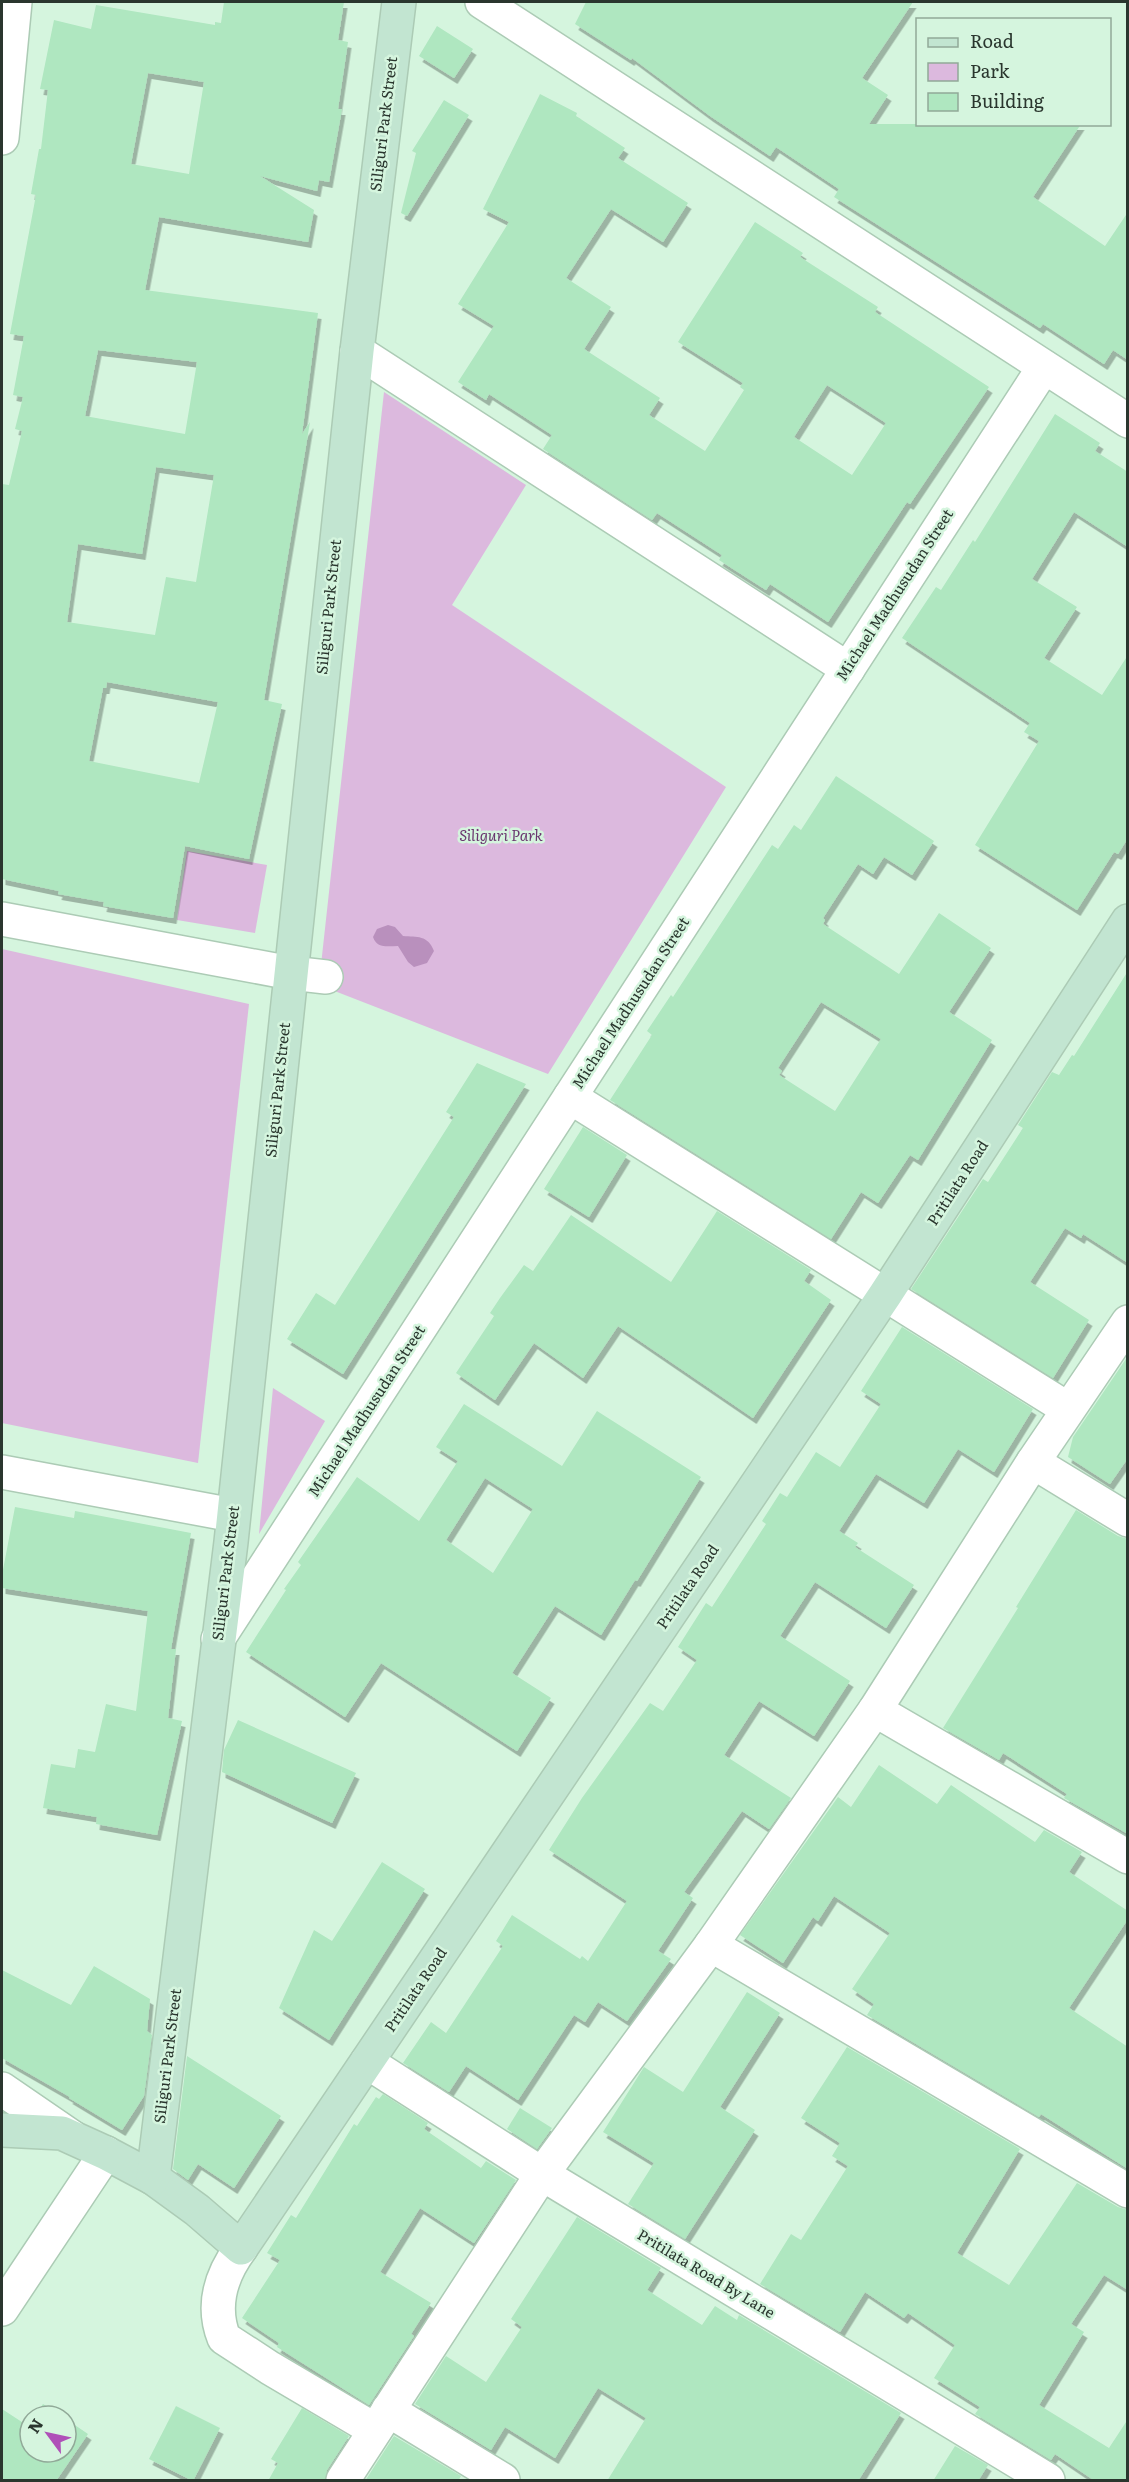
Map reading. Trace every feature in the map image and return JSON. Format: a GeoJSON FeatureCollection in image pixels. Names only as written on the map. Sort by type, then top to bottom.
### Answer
{"type":"FeatureCollection","features":[{"type":"Feature","properties":{"kind":"street"},"geometry":{"type":"LineString","coordinates":[[2,138],[15,2]]}},
{"type":"Feature","properties":{"kind":"street","name":"Siliguri Park Street"},"geometry":{"type":"LineString","coordinates":[[153,2178],[233,1515],[357,351],[399,2]]}},
{"type":"Feature","properties":{"kind":"street"},"geometry":{"type":"LineString","coordinates":[[482,2],[1128,421]]}},
{"type":"Feature","properties":{"kind":"street"},"geometry":{"type":"LineString","coordinates":[[357,351],[848,669]]}},
{"type":"Feature","properties":{"kind":"street","name":"Michael Madhusudan Street"},"geometry":{"type":"LineString","coordinates":[[218,1640],[1044,367]]}},
{"type":"Feature","properties":{"kind":"street"},"geometry":{"type":"LineString","coordinates":[[2,919],[291,974],[326,977]]}},
{"type":"Feature","properties":{"kind":"street","name":"Pritilata Road"},"geometry":{"type":"LineString","coordinates":[[241,2248],[885,1295],[1128,921]]}},
{"type":"Feature","properties":{"kind":"street"},"geometry":{"type":"LineString","coordinates":[[570,1097],[1068,1409]]}},
{"type":"Feature","properties":{"kind":"street"},"geometry":{"type":"LineString","coordinates":[[343,2481],[542,2174],[711,1945],[875,1710],[1033,1462],[1128,1322]]}},
{"type":"Feature","properties":{"kind":"street"},"geometry":{"type":"LineString","coordinates":[[1033,1462],[1128,1520]]}},
{"type":"Feature","properties":{"kind":"street"},"geometry":{"type":"LineString","coordinates":[[2,1472],[233,1515]]}},
{"type":"Feature","properties":{"kind":"street"},"geometry":{"type":"LineString","coordinates":[[875,1710],[1128,1857]]}},
{"type":"Feature","properties":{"kind":"street"},"geometry":{"type":"LineString","coordinates":[[711,1945],[1128,2191]]}},
{"type":"Feature","properties":{"kind":"street","name":"Pritilata Road By Lane"},"geometry":{"type":"LineString","coordinates":[[367,2062],[542,2174],[1048,2481]]}},
{"type":"Feature","properties":{"kind":"street"},"geometry":{"type":"LineString","coordinates":[[2,2089],[72,2137]]}},
{"type":"Feature","properties":{"kind":"street"},"geometry":{"type":"LineString","coordinates":[[2,2130],[62,2133],[153,2178],[197,2210],[241,2248],[223,2278],[219,2294],[217,2311],[224,2338],[270,2368],[382,2420],[503,2481]]}},
{"type":"Feature","properties":{"kind":"street"},"geometry":{"type":"LineString","coordinates":[[2,2309],[106,2153]]}},
{"type":"Feature","properties":{"kind":"green space","name":"Siliguri Park"},"geometry":{"type":"Polygon","coordinates":[[[384,392],[526,485],[452,605],[726,787],[548,1074],[332,990],[321,965],[384,392]]]}},
{"type":"Feature","properties":{"kind":"green space"},"geometry":{"type":"Polygon","coordinates":[[[187,851],[267,865],[255,933],[177,920],[187,851]]]}},
{"type":"Feature","properties":{"kind":"green space"},"geometry":{"type":"Polygon","coordinates":[[[2,949],[249,1004],[198,1463],[2,1423],[2,949]]]}},
{"type":"Feature","properties":{"kind":"green space"},"geometry":{"type":"Polygon","coordinates":[[[273,1388],[325,1421],[259,1534],[273,1388]]]}},
{"type":"Feature","properties":{"kind":"shaded area"},"geometry":{"type":"Polygon","coordinates":[[[388,925],[395,927],[403,936],[422,938],[429,942],[434,951],[427,963],[414,967],[398,946],[383,946],[377,943],[373,937],[377,929],[388,925]]]}},
{"type":"Feature","properties":{"kind":"building"},"geometry":{"type":"Polygon","coordinates":[[[224,2],[344,2],[338,40],[348,42],[338,109],[342,109],[329,182],[319,180],[317,191],[260,176],[314,210],[308,242],[159,217],[145,290],[318,313],[302,434],[310,422],[264,700],[282,704],[249,859],[185,846],[173,918],[103,906],[104,902],[58,894],[59,891],[2,879],[2,484],[9,485],[22,431],[15,429],[23,397],[13,395],[24,336],[10,334],[36,195],[31,194],[39,149],[41,149],[48,90],[40,89],[54,20],[91,29],[96,5],[215,25],[215,22],[221,23],[224,2]],[[148,73],[131,164],[189,174],[204,82],[148,73]],[[98,350],[85,416],[185,434],[197,362],[98,350]],[[156,467],[142,554],[78,544],[67,622],[155,635],[166,577],[196,582],[214,475],[156,467]],[[107,682],[106,688],[103,688],[89,761],[199,783],[218,702],[107,682]]]}},
{"type":"Feature","properties":{"kind":"building"},"geometry":{"type":"Polygon","coordinates":[[[586,2],[913,2],[862,78],[888,95],[869,124],[1080,126],[1033,197],[1105,246],[1128,212],[1128,360],[1113,350],[1104,364],[1043,324],[1040,328],[834,197],[839,189],[776,147],[770,156],[710,116],[632,58],[631,60],[575,24],[586,2]]]}},
{"type":"Feature","properties":{"kind":"building"},"geometry":{"type":"Polygon","coordinates":[[[437,26],[473,49],[454,78],[419,56],[437,26]]]}},
{"type":"Feature","properties":{"kind":"building"},"geometry":{"type":"Polygon","coordinates":[[[540,94],[577,113],[576,116],[625,148],[618,158],[688,203],[663,242],[611,209],[566,278],[611,307],[584,349],[660,398],[649,415],[705,451],[744,390],[740,387],[743,383],[678,342],[755,222],[803,253],[800,257],[878,307],[875,312],[989,387],[910,504],[907,502],[828,622],[770,584],[766,590],[719,560],[722,555],[657,513],[652,520],[543,449],[552,435],[489,394],[486,400],[458,382],[494,326],[458,304],[509,222],[483,209],[540,94]],[[827,385],[794,437],[852,475],[886,423],[827,385]]]}},
{"type":"Feature","properties":{"kind":"building"},"geometry":{"type":"Polygon","coordinates":[[[444,100],[469,115],[407,216],[401,213],[416,153],[412,151],[444,100]]]}},
{"type":"Feature","properties":{"kind":"building"},"geometry":{"type":"Polygon","coordinates":[[[1055,414],[1100,443],[1095,451],[1128,472],[1128,547],[1074,512],[1032,579],[1077,607],[1044,658],[1102,695],[1128,655],[1128,838],[1118,854],[1114,852],[1077,910],[975,845],[1039,741],[1024,732],[1030,723],[902,638],[936,587],[941,590],[973,540],[975,542],[1055,414]]]}},
{"type":"Feature","properties":{"kind":"building"},"geometry":{"type":"Polygon","coordinates":[[[836,776],[934,841],[912,875],[884,857],[873,874],[858,864],[823,918],[825,920],[823,924],[899,974],[939,913],[991,948],[949,1012],[992,1040],[918,1160],[910,1155],[878,1203],[861,1192],[831,1239],[610,1100],[652,1035],[647,1031],[671,995],[673,997],[772,845],[778,849],[794,825],[801,830],[836,776]],[[821,1002],[778,1068],[782,1071],[779,1075],[835,1111],[881,1039],[821,1002]]]}},
{"type":"Feature","properties":{"kind":"building"},"geometry":{"type":"Polygon","coordinates":[[[1128,971],[1128,1263],[1083,1234],[1081,1238],[1065,1228],[1030,1282],[1089,1320],[1053,1378],[911,1289],[983,1179],[988,1182],[1023,1128],[1018,1125],[1052,1072],[1059,1075],[1072,1055],[1074,1056],[1128,971]]]}},
{"type":"Feature","properties":{"kind":"building"},"geometry":{"type":"Polygon","coordinates":[[[477,1063],[526,1084],[343,1374],[287,1339],[316,1293],[335,1305],[454,1117],[446,1112],[477,1063]]]}},
{"type":"Feature","properties":{"kind":"building"},"geometry":{"type":"Polygon","coordinates":[[[583,1127],[627,1155],[589,1217],[544,1189],[583,1127]]]}},
{"type":"Feature","properties":{"kind":"building"},"geometry":{"type":"Polygon","coordinates":[[[717,1211],[811,1270],[804,1281],[831,1300],[753,1418],[618,1326],[583,1378],[534,1343],[495,1400],[456,1373],[494,1316],[490,1313],[524,1265],[533,1271],[571,1215],[671,1282],[717,1211]]]}},
{"type":"Feature","properties":{"kind":"building"},"geometry":{"type":"Polygon","coordinates":[[[902,1327],[1033,1409],[994,1472],[958,1449],[924,1503],[876,1474],[839,1531],[858,1543],[855,1547],[914,1585],[886,1628],[815,1582],[780,1636],[850,1681],[814,1736],[759,1701],[724,1755],[791,1798],[769,1829],[742,1811],[684,1892],[693,1898],[658,1951],[671,1959],[627,2021],[598,2002],[585,2022],[574,2015],[518,2100],[466,2066],[449,2092],[403,2063],[431,2022],[446,2033],[503,1946],[496,1941],[512,1915],[580,1959],[582,1956],[588,1961],[627,1901],[549,1850],[582,1798],[650,1703],[663,1711],[697,1660],[678,1647],[706,1603],[712,1607],[766,1524],[762,1521],[780,1493],[787,1497],[816,1452],[840,1467],[881,1404],[861,1391],[902,1327]]]}},
{"type":"Feature","properties":{"kind":"building"},"geometry":{"type":"Polygon","coordinates":[[[1128,1356],[1128,1458],[1110,1484],[1068,1457],[1073,1437],[1128,1356]]]}},
{"type":"Feature","properties":{"kind":"building"},"geometry":{"type":"Polygon","coordinates":[[[464,1404],[562,1466],[597,1411],[701,1477],[601,1635],[555,1606],[512,1673],[551,1698],[517,1751],[381,1663],[345,1717],[246,1652],[301,1565],[298,1562],[357,1477],[419,1521],[458,1461],[436,1447],[464,1404]],[[485,1478],[446,1540],[493,1573],[533,1509],[485,1478]]]}},
{"type":"Feature","properties":{"kind":"building"},"geometry":{"type":"Polygon","coordinates":[[[15,1507],[74,1518],[75,1511],[191,1533],[171,1649],[176,1649],[168,1718],[182,1721],[157,1835],[96,1824],[97,1817],[43,1808],[51,1764],[75,1768],[78,1749],[95,1752],[106,1704],[136,1711],[148,1611],[2,1588],[2,1575],[15,1507]]]}},
{"type":"Feature","properties":{"kind":"building"},"geometry":{"type":"Polygon","coordinates":[[[1076,1510],[1118,1536],[1128,1539],[1128,1834],[1064,1798],[1067,1794],[1003,1753],[999,1760],[943,1728],[1076,1510]]]}},
{"type":"Feature","properties":{"kind":"building"},"geometry":{"type":"Polygon","coordinates":[[[238,1720],[356,1773],[332,1823],[222,1772],[224,1750],[238,1720]]]}},
{"type":"Feature","properties":{"kind":"building"},"geometry":{"type":"Polygon","coordinates":[[[879,1765],[937,1804],[951,1785],[1035,1842],[1044,1830],[1082,1852],[1069,1872],[1128,1911],[1128,1919],[1069,2008],[1128,2047],[1128,2169],[1041,2114],[1039,2117],[867,2015],[874,2004],[852,1989],[890,1933],[834,1896],[818,1921],[813,1917],[783,1963],[740,1935],[838,1797],[851,1807],[879,1765]]]}},
{"type":"Feature","properties":{"kind":"building"},"geometry":{"type":"Polygon","coordinates":[[[382,1862],[425,1889],[329,2040],[279,2008],[314,1930],[332,1941],[382,1862]]]}},
{"type":"Feature","properties":{"kind":"building"},"geometry":{"type":"Polygon","coordinates":[[[94,1966],[150,1999],[147,2031],[152,2035],[144,2096],[122,2130],[2,2058],[2,1970],[71,2005],[94,1966]]]}},
{"type":"Feature","properties":{"kind":"building"},"geometry":{"type":"Polygon","coordinates":[[[747,1992],[780,2013],[720,2107],[755,2130],[685,2239],[628,2204],[654,2163],[603,2132],[644,2067],[683,2092],[747,1992]]]}},
{"type":"Feature","properties":{"kind":"building"},"geometry":{"type":"Polygon","coordinates":[[[847,2047],[1020,2149],[957,2253],[1009,2285],[1077,2183],[1118,2207],[1128,2210],[1128,2290],[1104,2275],[1071,2324],[1084,2332],[1039,2405],[1109,2448],[1128,2419],[1128,2481],[1095,2481],[1055,2454],[1051,2460],[975,2414],[980,2407],[934,2378],[955,2345],[908,2313],[904,2318],[865,2292],[840,2332],[760,2284],[791,2234],[801,2240],[848,2166],[832,2156],[840,2143],[801,2118],[847,2047]]]}},
{"type":"Feature","properties":{"kind":"building"},"geometry":{"type":"Polygon","coordinates":[[[187,2056],[281,2116],[234,2188],[198,2164],[188,2180],[173,2169],[187,2056]]]}},
{"type":"Feature","properties":{"kind":"building"},"geometry":{"type":"Polygon","coordinates":[[[383,2094],[428,2123],[424,2129],[481,2168],[486,2161],[516,2180],[474,2243],[420,2208],[380,2272],[431,2303],[411,2334],[414,2336],[369,2405],[277,2347],[279,2343],[242,2318],[280,2260],[267,2253],[291,2215],[296,2218],[354,2124],[357,2126],[376,2097],[379,2099],[383,2094]]]}},
{"type":"Feature","properties":{"kind":"building"},"geometry":{"type":"Polygon","coordinates":[[[520,2108],[552,2128],[537,2149],[507,2129],[520,2108]]]}},
{"type":"Feature","properties":{"kind":"building"},"geometry":{"type":"Polygon","coordinates":[[[577,2217],[661,2268],[647,2290],[702,2325],[715,2306],[737,2320],[739,2315],[901,2413],[858,2481],[607,2481],[646,2418],[598,2388],[555,2458],[505,2427],[491,2450],[415,2404],[446,2356],[486,2382],[522,2327],[511,2319],[577,2217]]]}},
{"type":"Feature","properties":{"kind":"building"},"geometry":{"type":"Polygon","coordinates":[[[176,2406],[220,2428],[193,2481],[149,2459],[176,2406]]]}},
{"type":"Feature","properties":{"kind":"building"},"geometry":{"type":"Polygon","coordinates":[[[302,2408],[349,2436],[327,2470],[325,2481],[268,2481],[278,2463],[271,2459],[302,2408]]]}},
{"type":"Feature","properties":{"kind":"building"},"geometry":{"type":"Polygon","coordinates":[[[2,2409],[18,2419],[18,2464],[68,2464],[56,2481],[2,2481],[2,2409]]]}},
{"type":"Feature","properties":{"kind":"building"},"geometry":{"type":"Polygon","coordinates":[[[78,2427],[88,2434],[78,2449],[78,2427]]]}},
{"type":"Feature","properties":{"kind":"building"},"geometry":{"type":"Polygon","coordinates":[[[394,2436],[461,2476],[458,2481],[365,2481],[394,2436]]]}},
{"type":"Feature","properties":{"kind":"building"},"geometry":{"type":"Polygon","coordinates":[[[955,2446],[988,2465],[978,2481],[933,2481],[955,2446]]]}}]}
